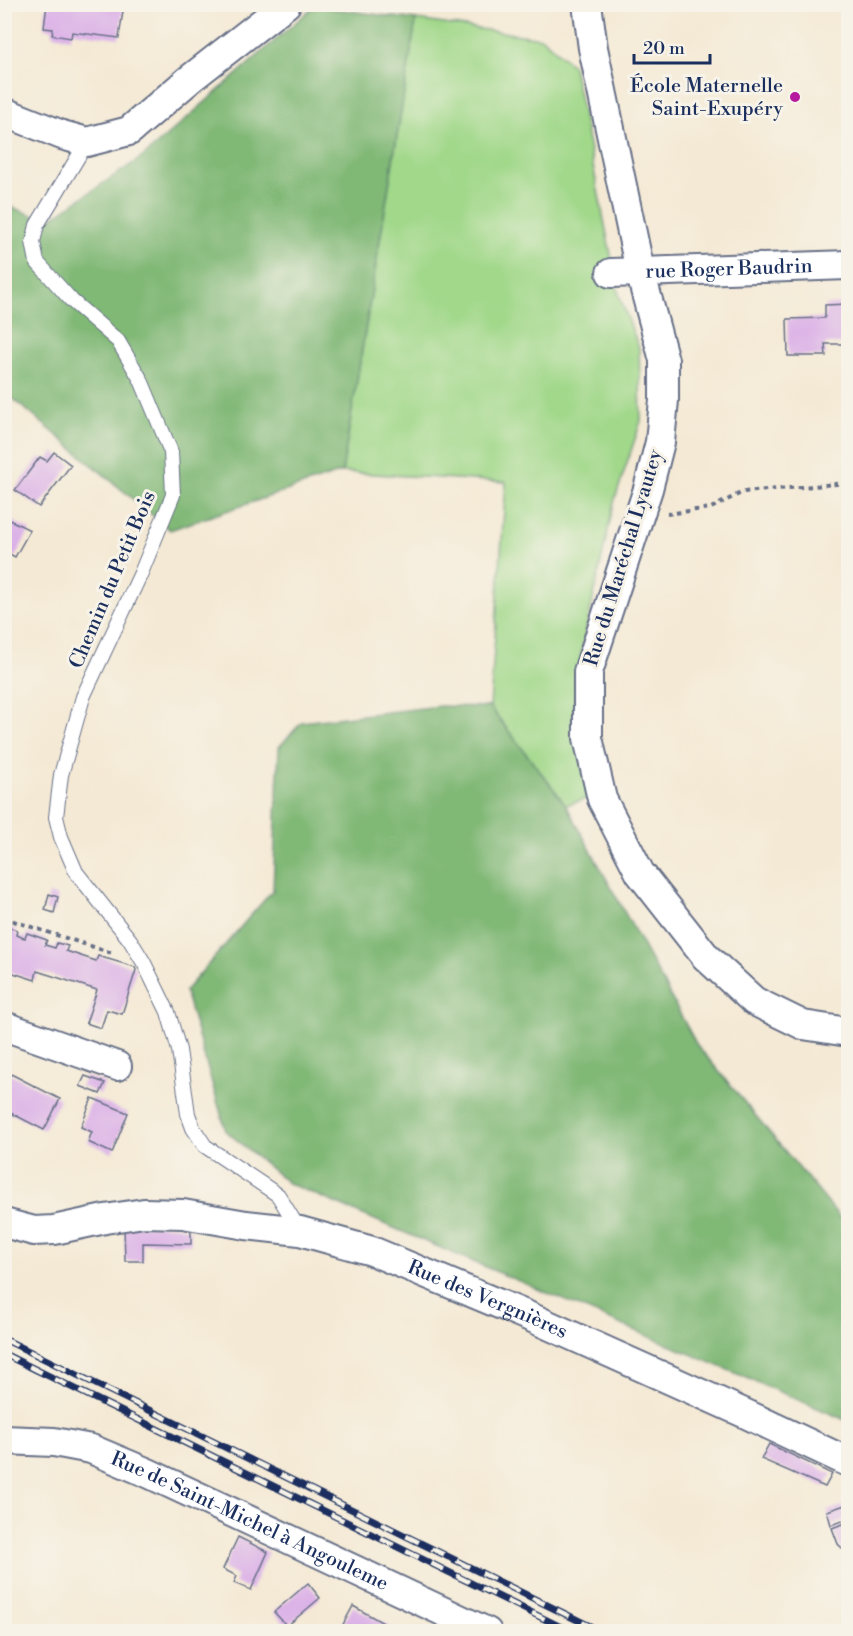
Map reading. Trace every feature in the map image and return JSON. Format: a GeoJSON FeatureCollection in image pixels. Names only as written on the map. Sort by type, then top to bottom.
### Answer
{"type":"FeatureCollection","features":[{"type":"Feature","properties":{"kind":"street"},"geometry":{"type":"LineString","coordinates":[[4,112],[87,142],[129,130],[286,4]]}},
{"type":"Feature","properties":{"kind":"street","name":"Rue du Maréchal Lyautey"},"geometry":{"type":"LineString","coordinates":[[588,4],[593,48],[640,271],[664,360],[664,400],[660,442],[640,517],[588,672],[588,738],[602,799],[640,873],[706,957],[754,1001],[803,1025],[849,1032]]}},
{"type":"Feature","properties":{"kind":"street","name":"rue Roger Baudrin"},"geometry":{"type":"LineString","coordinates":[[611,273],[849,266]]}},
{"type":"Feature","properties":{"kind":"street"},"geometry":{"type":"LineString","coordinates":[[4,1026],[117,1066]]}},
{"type":"Feature","properties":{"kind":"street","name":"Rue des Vergnières"},"geometry":{"type":"LineString","coordinates":[[4,1223],[34,1231],[54,1230],[144,1213],[183,1214],[246,1225],[300,1231],[372,1251],[528,1316],[849,1462]]}},
{"type":"Feature","properties":{"kind":"street","name":"Rue de Saint-Michel à Angouleme"},"geometry":{"type":"LineString","coordinates":[[4,1440],[54,1442],[91,1449],[148,1473],[487,1632]]}},
{"type":"Feature","properties":{"kind":"lane","name":"Chemin du Petit Bois"},"geometry":{"type":"LineString","coordinates":[[87,142],[37,225],[33,242],[37,262],[72,301],[118,341],[141,380],[171,452],[173,495],[141,573],[84,698],[61,776],[56,817],[61,837],[76,872],[130,940],[168,1012],[179,1050],[188,1114],[193,1128],[205,1146],[278,1195],[300,1231]]}},
{"type":"Feature","properties":{"kind":"path"},"geometry":{"type":"LineString","coordinates":[[640,517],[711,508],[743,492],[849,483]]}},
{"type":"Feature","properties":{"kind":"path"},"geometry":{"type":"LineString","coordinates":[[4,918],[144,963]]}},
{"type":"Feature","properties":{"kind":"green space"},"geometry":{"type":"Polygon","coordinates":[[[314,6],[416,20],[342,472],[170,530],[5,392],[4,204],[47,221],[145,155],[314,6]]]}},
{"type":"Feature","properties":{"kind":"green space"},"geometry":{"type":"Polygon","coordinates":[[[416,20],[542,38],[573,66],[619,295],[639,348],[641,421],[614,502],[581,654],[573,719],[589,798],[566,805],[490,707],[506,482],[342,472],[416,20]]]}},
{"type":"Feature","properties":{"kind":"green space"},"geometry":{"type":"Polygon","coordinates":[[[440,706],[490,707],[566,805],[697,1045],[848,1227],[848,1421],[288,1183],[226,1131],[185,991],[273,890],[279,747],[302,722],[440,706]]]}},
{"type":"Feature","properties":{"kind":"building"},"geometry":{"type":"Polygon","coordinates":[[[47,4],[124,4],[119,38],[72,32],[71,38],[52,35],[53,29],[44,28],[47,4]]]}},
{"type":"Feature","properties":{"kind":"building"},"geometry":{"type":"Polygon","coordinates":[[[848,304],[848,344],[825,344],[826,356],[788,356],[787,319],[825,318],[825,305],[848,304]]]}},
{"type":"Feature","properties":{"kind":"building"},"geometry":{"type":"Polygon","coordinates":[[[54,452],[71,465],[39,507],[15,490],[40,457],[47,461],[54,452]]]}},
{"type":"Feature","properties":{"kind":"building"},"geometry":{"type":"Polygon","coordinates":[[[4,517],[30,530],[15,557],[4,551],[4,517]]]}},
{"type":"Feature","properties":{"kind":"building"},"geometry":{"type":"Polygon","coordinates":[[[49,894],[58,897],[54,913],[45,910],[49,894]]]}},
{"type":"Feature","properties":{"kind":"building"},"geometry":{"type":"Polygon","coordinates":[[[4,926],[17,930],[16,935],[25,938],[27,933],[47,940],[45,945],[55,948],[57,943],[68,946],[66,951],[96,961],[98,956],[135,967],[122,1014],[107,1010],[101,1028],[86,1023],[97,990],[37,971],[35,980],[4,970],[4,926]]]}},
{"type":"Feature","properties":{"kind":"building"},"geometry":{"type":"Polygon","coordinates":[[[11,1074],[60,1099],[44,1130],[11,1113],[4,1124],[4,1086],[11,1074]]]}},
{"type":"Feature","properties":{"kind":"building"},"geometry":{"type":"Polygon","coordinates":[[[85,1076],[105,1083],[100,1094],[80,1086],[85,1076]]]}},
{"type":"Feature","properties":{"kind":"building"},"geometry":{"type":"Polygon","coordinates":[[[92,1098],[128,1113],[112,1153],[88,1142],[92,1132],[81,1127],[92,1098]]]}},
{"type":"Feature","properties":{"kind":"building"},"geometry":{"type":"Polygon","coordinates":[[[124,1225],[176,1226],[191,1230],[191,1244],[143,1243],[143,1261],[125,1261],[124,1225]]]}},
{"type":"Feature","properties":{"kind":"building"},"geometry":{"type":"Polygon","coordinates":[[[769,1444],[832,1474],[825,1487],[761,1459],[769,1444]]]}},
{"type":"Feature","properties":{"kind":"building"},"geometry":{"type":"Polygon","coordinates":[[[848,1504],[848,1519],[831,1525],[827,1511],[848,1504]]]}},
{"type":"Feature","properties":{"kind":"building"},"geometry":{"type":"Polygon","coordinates":[[[848,1522],[848,1554],[838,1544],[832,1528],[848,1522]]]}},
{"type":"Feature","properties":{"kind":"building"},"geometry":{"type":"Polygon","coordinates":[[[238,1537],[268,1552],[251,1590],[234,1583],[237,1576],[223,1569],[238,1537]]]}},
{"type":"Feature","properties":{"kind":"building"},"geometry":{"type":"Polygon","coordinates":[[[308,1583],[320,1598],[287,1626],[274,1612],[308,1583]]]}},
{"type":"Feature","properties":{"kind":"building"},"geometry":{"type":"Polygon","coordinates":[[[353,1606],[394,1629],[392,1632],[339,1632],[353,1606]]]}},
{"type":"Feature","properties":{"kind":"railway"},"geometry":{"type":"LineString","coordinates":[[4,1339],[602,1632]]}},
{"type":"Feature","properties":{"kind":"railway"},"geometry":{"type":"LineString","coordinates":[[4,1354],[571,1632]]}},
{"type":"Feature","properties":{"kind":"place","name":"École Maternelle Saint-Exupéry"},"geometry":{"type":"Point","coordinates":[795,97]}}]}
